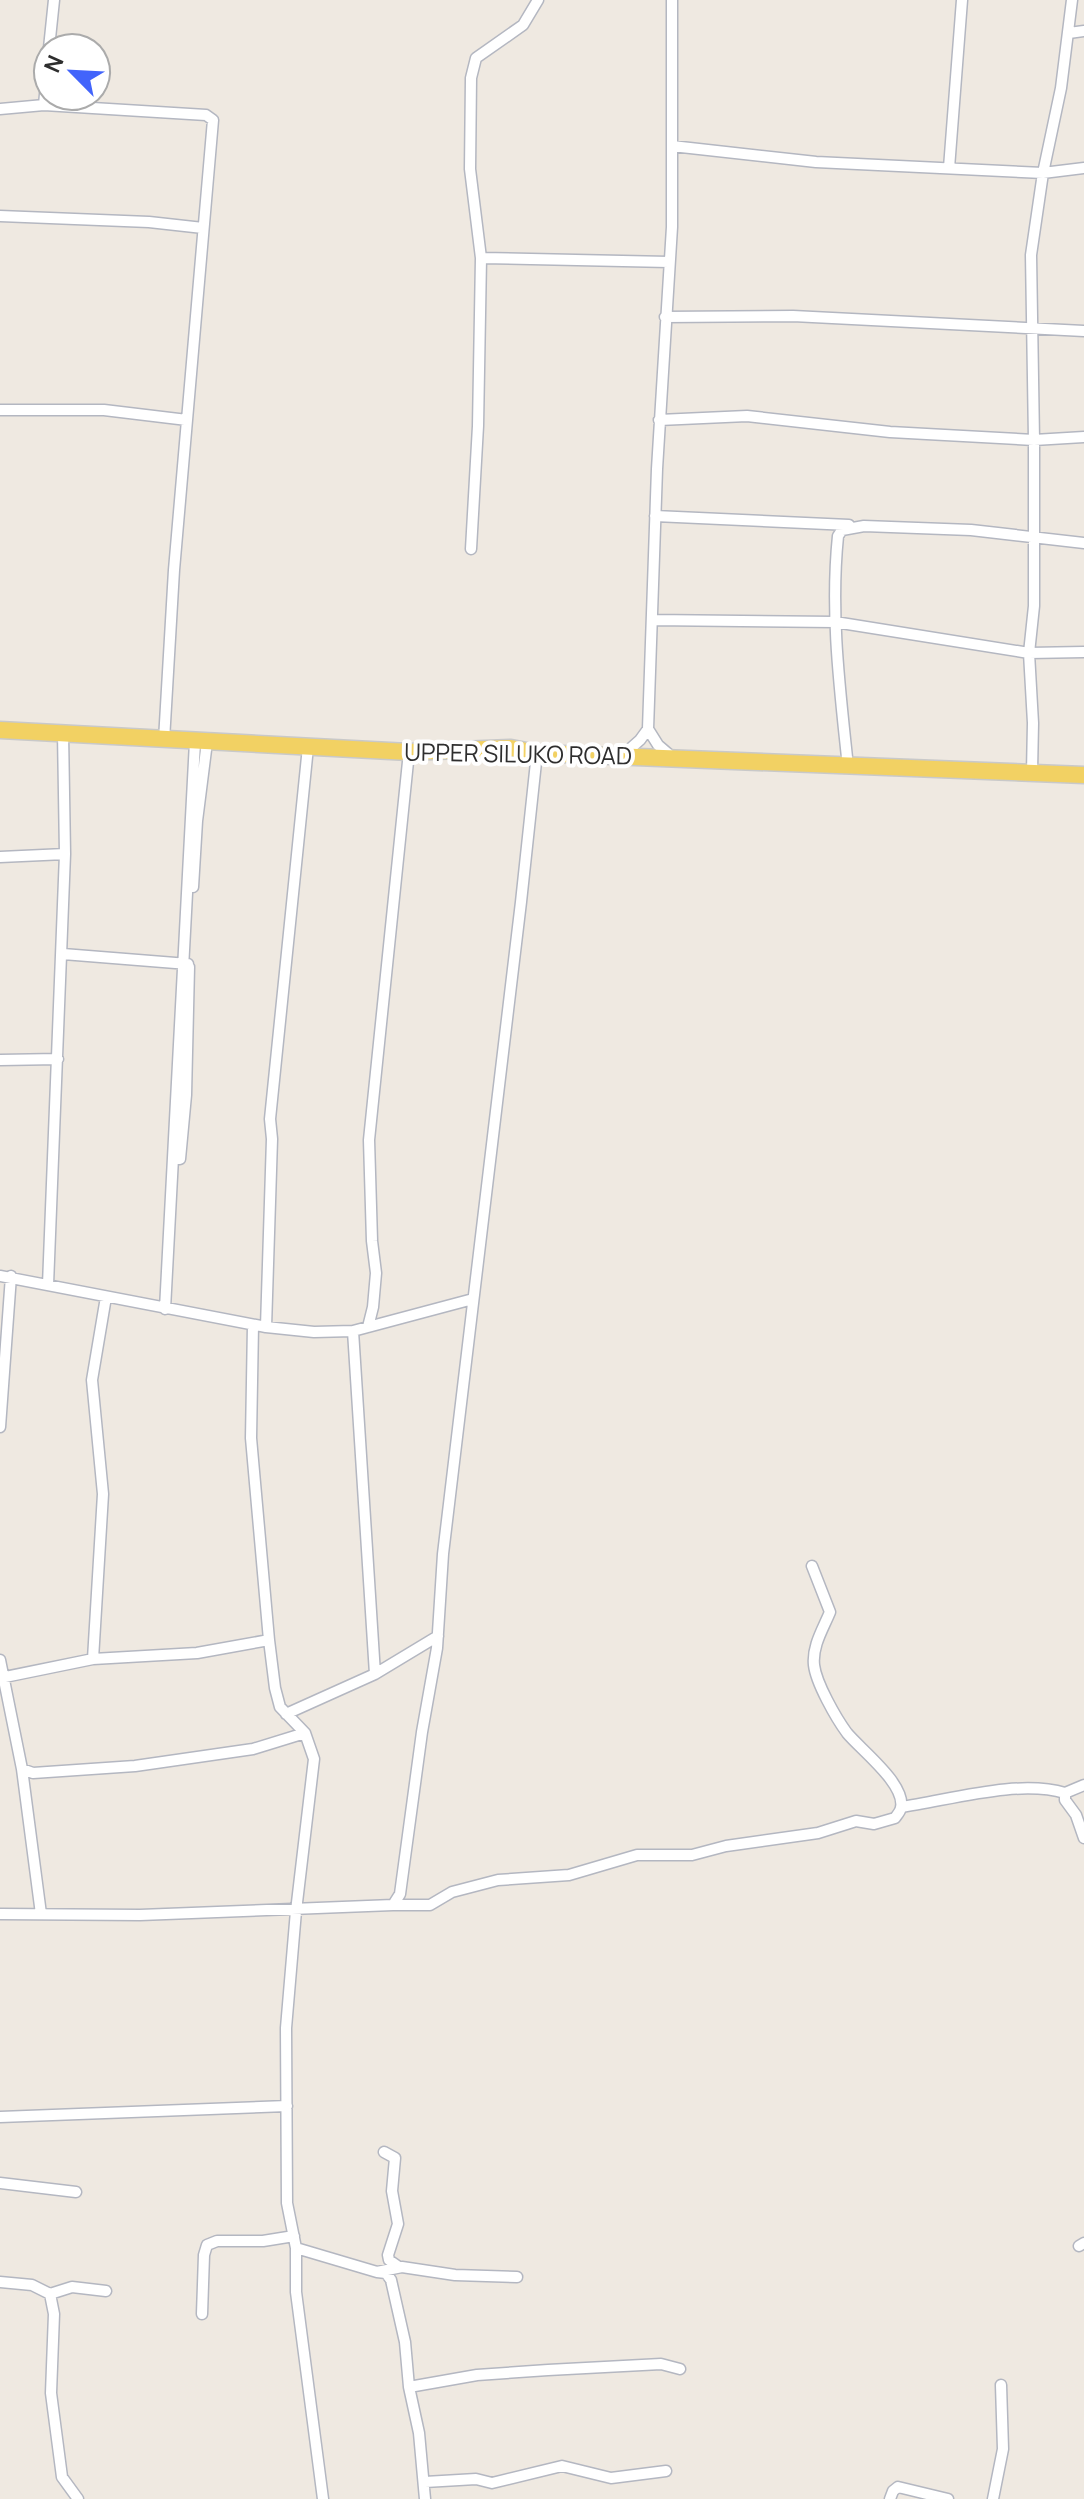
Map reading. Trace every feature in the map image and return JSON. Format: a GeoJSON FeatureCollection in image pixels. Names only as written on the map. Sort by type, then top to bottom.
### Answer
{"type":"FeatureCollection","features":[{"type":"Feature","properties":{"kind":"main road","name":"UPPER SILUKO ROAD"},"geometry":{"type":"LineString","coordinates":[[0,730],[409,752],[511,748],[537,753],[1084,775]]}},
{"type":"Feature","properties":{"kind":"street"},"geometry":{"type":"LineString","coordinates":[[51,32],[54,0]]}},
{"type":"Feature","properties":{"kind":"street"},"geometry":{"type":"LineString","coordinates":[[471,549],[478,426],[481,258],[470,169],[472,67],[476,58],[523,25],[538,0]]}},
{"type":"Feature","properties":{"kind":"street"},"geometry":{"type":"LineString","coordinates":[[623,756],[648,729],[659,420],[669,262],[672,0]]}},
{"type":"Feature","properties":{"kind":"street"},"geometry":{"type":"LineString","coordinates":[[949,168],[962,0]]}},
{"type":"Feature","properties":{"kind":"street"},"geometry":{"type":"LineString","coordinates":[[1032,772],[1029,653],[1034,606],[1034,330],[1031,255],[1043,173],[1061,88],[1072,0]]}},
{"type":"Feature","properties":{"kind":"street"},"geometry":{"type":"LineString","coordinates":[[1069,33],[1084,31]]}},
{"type":"Feature","properties":{"kind":"street"},"geometry":{"type":"LineString","coordinates":[[0,109],[32,106]]}},
{"type":"Feature","properties":{"kind":"street"},"geometry":{"type":"LineString","coordinates":[[112,109],[206,115],[213,120],[164,740]]}},
{"type":"Feature","properties":{"kind":"street"},"geometry":{"type":"LineString","coordinates":[[672,146],[816,162],[1043,173],[1084,168]]}},
{"type":"Feature","properties":{"kind":"street"},"geometry":{"type":"LineString","coordinates":[[0,216],[149,222],[203,228]]}},
{"type":"Feature","properties":{"kind":"street"},"geometry":{"type":"LineString","coordinates":[[481,258],[669,262]]}},
{"type":"Feature","properties":{"kind":"street"},"geometry":{"type":"LineString","coordinates":[[665,317],[793,316],[1084,331]]}},
{"type":"Feature","properties":{"kind":"street"},"geometry":{"type":"LineString","coordinates":[[0,410],[104,410],[187,420]]}},
{"type":"Feature","properties":{"kind":"street"},"geometry":{"type":"LineString","coordinates":[[659,420],[747,416],[890,432],[1034,440],[1084,437]]}},
{"type":"Feature","properties":{"kind":"street"},"geometry":{"type":"LineString","coordinates":[[655,516],[1033,536],[1058,542],[1084,543]]}},
{"type":"Feature","properties":{"kind":"street"},"geometry":{"type":"LineString","coordinates":[[848,767],[833,592],[838,536],[849,527],[864,526]]}},
{"type":"Feature","properties":{"kind":"street"},"geometry":{"type":"LineString","coordinates":[[652,620],[835,622],[1029,653],[1084,652]]}},
{"type":"Feature","properties":{"kind":"street"},"geometry":{"type":"LineString","coordinates":[[648,729],[658,745],[672,757]]}},
{"type":"Feature","properties":{"kind":"street"},"geometry":{"type":"LineString","coordinates":[[48,1285],[65,854],[63,733]]}},
{"type":"Feature","properties":{"kind":"street"},"geometry":{"type":"LineString","coordinates":[[165,1309],[201,742]]}},
{"type":"Feature","properties":{"kind":"street"},"geometry":{"type":"LineString","coordinates":[[266,1327],[270,1119],[308,747]]}},
{"type":"Feature","properties":{"kind":"street"},"geometry":{"type":"LineString","coordinates":[[368,1327],[376,1273],[369,1140],[409,752]]}},
{"type":"Feature","properties":{"kind":"street"},"geometry":{"type":"LineString","coordinates":[[393,1905],[401,1890],[438,1636],[443,1554],[537,753]]}},
{"type":"Feature","properties":{"kind":"street"},"geometry":{"type":"LineString","coordinates":[[0,857],[65,854]]}},
{"type":"Feature","properties":{"kind":"street"},"geometry":{"type":"LineString","coordinates":[[62,952],[186,962]]}},
{"type":"Feature","properties":{"kind":"street"},"geometry":{"type":"LineString","coordinates":[[180,1159],[186,1095],[186,962]]}},
{"type":"Feature","properties":{"kind":"street"},"geometry":{"type":"LineString","coordinates":[[0,1060],[58,1059]]}},
{"type":"Feature","properties":{"kind":"street"},"geometry":{"type":"LineString","coordinates":[[0,1427],[5,1276],[253,1325],[314,1332],[353,1331],[473,1299]]}},
{"type":"Feature","properties":{"kind":"street"},"geometry":{"type":"LineString","coordinates":[[93,1659],[103,1494],[92,1380],[106,1297]]}},
{"type":"Feature","properties":{"kind":"street"},"geometry":{"type":"LineString","coordinates":[[253,1325],[251,1438],[275,1688],[280,1707],[305,1733],[314,1759],[286,2028],[287,2203],[296,2248],[296,2292],[323,2499]]}},
{"type":"Feature","properties":{"kind":"street"},"geometry":{"type":"LineString","coordinates":[[353,1331],[375,1674]]}},
{"type":"Feature","properties":{"kind":"street"},"geometry":{"type":"LineString","coordinates":[[0,1914],[296,1911],[430,1905],[452,1892],[498,1880],[569,1875],[637,1855],[692,1855],[726,1846],[818,1833],[856,1821],[874,1824],[895,1818],[901,1807],[899,1791],[845,1731],[818,1682],[814,1664],[817,1641],[830,1612],[812,1566]]}},
{"type":"Feature","properties":{"kind":"street"},"geometry":{"type":"LineString","coordinates":[[286,1714],[375,1674],[438,1636]]}},
{"type":"Feature","properties":{"kind":"street"},"geometry":{"type":"LineString","coordinates":[[2,1678],[93,1659],[197,1653],[269,1640]]}},
{"type":"Feature","properties":{"kind":"street"},"geometry":{"type":"LineString","coordinates":[[0,1660],[22,1769],[41,1914]]}},
{"type":"Feature","properties":{"kind":"street"},"geometry":{"type":"LineString","coordinates":[[22,1769],[33,1773],[56,1773],[135,1766],[253,1749],[305,1733]]}},
{"type":"Feature","properties":{"kind":"street"},"geometry":{"type":"LineString","coordinates":[[901,1807],[1016,1788],[1048,1788],[1065,1793],[1084,1785]]}},
{"type":"Feature","properties":{"kind":"street"},"geometry":{"type":"LineString","coordinates":[[1065,1793],[1065,1800],[1076,1815],[1084,1838]]}},
{"type":"Feature","properties":{"kind":"street"},"geometry":{"type":"LineString","coordinates":[[0,2117],[287,2106]]}},
{"type":"Feature","properties":{"kind":"street"},"geometry":{"type":"LineString","coordinates":[[384,2152],[395,2158],[392,2191],[398,2224],[388,2255],[399,2267]]}},
{"type":"Feature","properties":{"kind":"street"},"geometry":{"type":"LineString","coordinates":[[0,2183],[76,2192]]}},
{"type":"Feature","properties":{"kind":"street"},"geometry":{"type":"LineString","coordinates":[[202,2314],[207,2245],[217,2241],[263,2241],[294,2236]]}},
{"type":"Feature","properties":{"kind":"street"},"geometry":{"type":"LineString","coordinates":[[296,2248],[386,2273],[394,2290],[405,2342],[425,2499]]}},
{"type":"Feature","properties":{"kind":"street"},"geometry":{"type":"LineString","coordinates":[[377,2272],[399,2267],[455,2275],[517,2277]]}},
{"type":"Feature","properties":{"kind":"street"},"geometry":{"type":"LineString","coordinates":[[0,2282],[32,2285],[50,2294],[72,2287],[106,2291]]}},
{"type":"Feature","properties":{"kind":"street"},"geometry":{"type":"LineString","coordinates":[[50,2294],[54,2314],[51,2393],[62,2477],[78,2499]]}},
{"type":"Feature","properties":{"kind":"street"},"geometry":{"type":"LineString","coordinates":[[409,2387],[477,2375],[548,2370],[661,2364],[680,2369]]}},
{"type":"Feature","properties":{"kind":"street"},"geometry":{"type":"LineString","coordinates":[[993,2499],[1003,2449],[1001,2385]]}},
{"type":"Feature","properties":{"kind":"street"},"geometry":{"type":"LineString","coordinates":[[425,2482],[476,2479],[492,2483],[562,2466],[611,2478],[666,2471]]}},
{"type":"Feature","properties":{"kind":"street"},"geometry":{"type":"LineString","coordinates":[[890,2499],[898,2487],[948,2499]]}}]}
